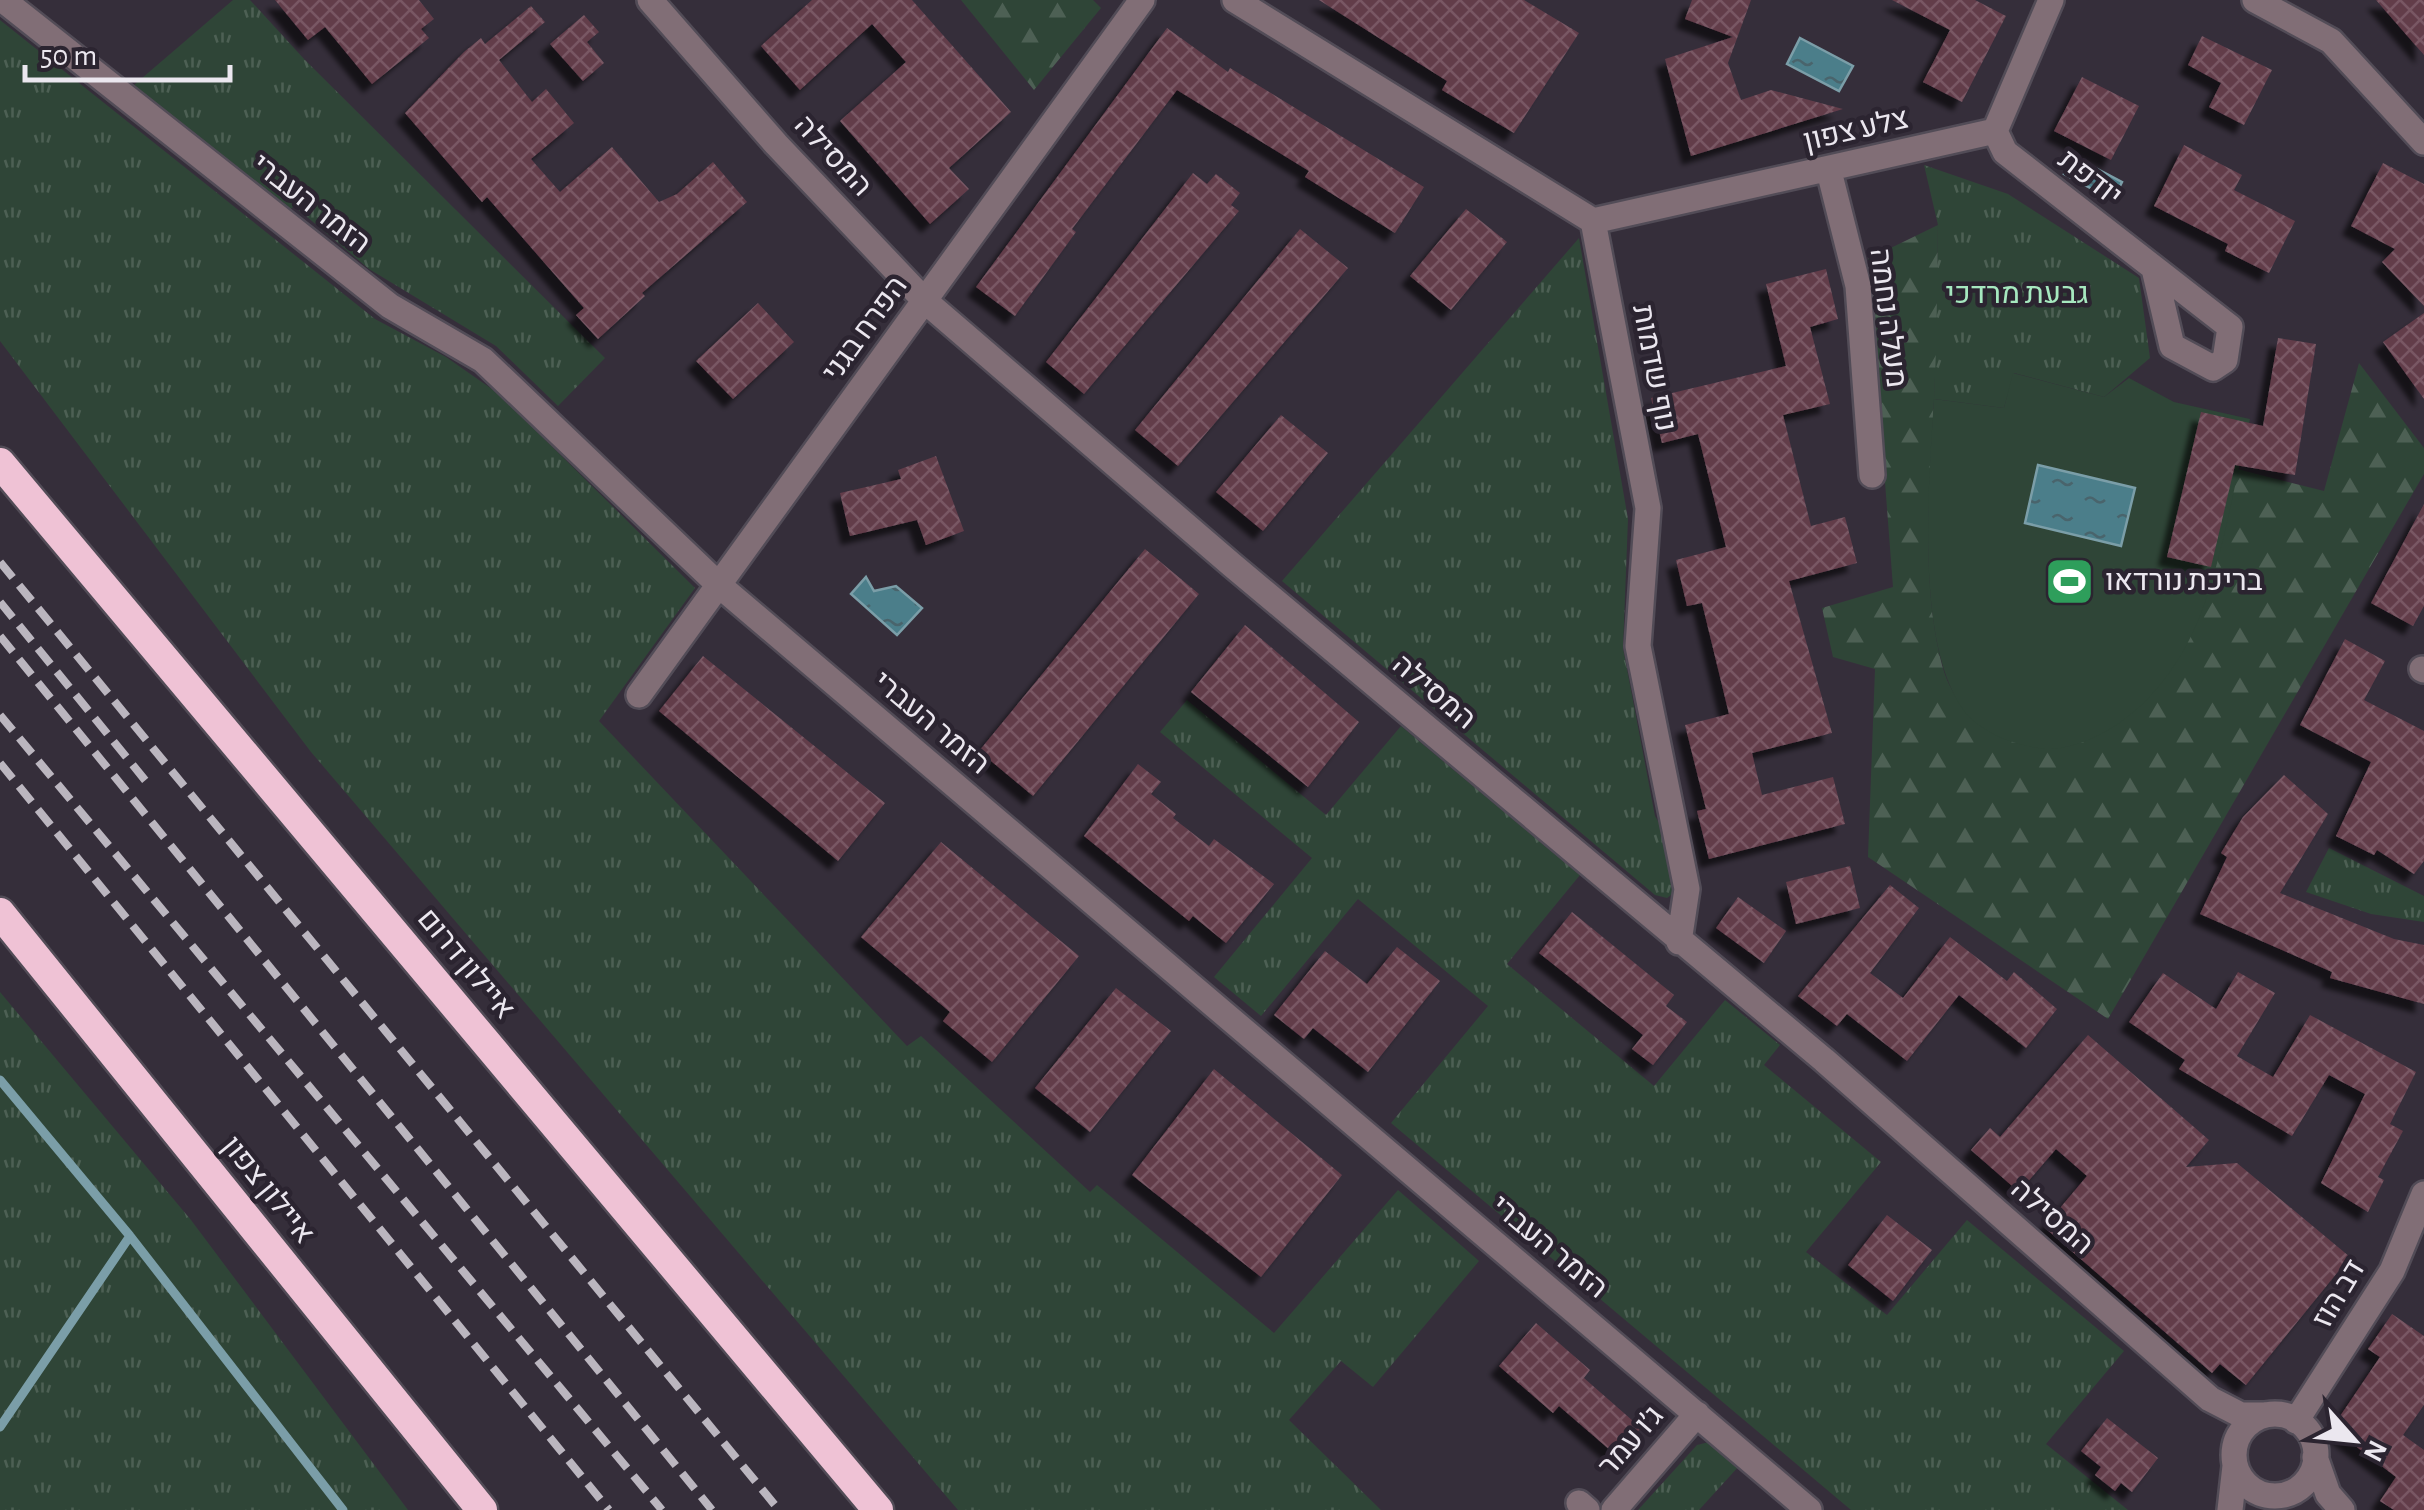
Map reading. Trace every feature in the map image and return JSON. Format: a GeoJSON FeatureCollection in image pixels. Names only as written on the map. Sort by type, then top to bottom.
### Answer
{"type":"FeatureCollection","features":[{"type":"Feature","properties":{"kind":"highway","name":"איילון דרום"},"geometry":{"type":"LineString","coordinates":[[0,464],[878,1510]]}},
{"type":"Feature","properties":{"kind":"highway","name":"איילון צפון"},"geometry":{"type":"LineString","coordinates":[[0,913],[482,1510]]}},
{"type":"Feature","properties":{"kind":"street","name":"הזמר העברי"},"geometry":{"type":"LineString","coordinates":[[2,0],[390,306],[483,360],[720,586],[1809,1510]]}},
{"type":"Feature","properties":{"kind":"street","name":"המסילה"},"geometry":{"type":"LineString","coordinates":[[650,0],[776,144],[926,300],[1679,942],[1824,1060],[2210,1400],[2241,1414],[2264,1416]]}},
{"type":"Feature","properties":{"kind":"street","name":"הפרח בגני"},"geometry":{"type":"LineString","coordinates":[[638,696],[1142,0]]}},
{"type":"Feature","properties":{"kind":"street"},"geometry":{"type":"LineString","coordinates":[[1236,0],[1594,221]]}},
{"type":"Feature","properties":{"kind":"street"},"geometry":{"type":"LineString","coordinates":[[1995,131],[2051,0]]}},
{"type":"Feature","properties":{"kind":"street"},"geometry":{"type":"LineString","coordinates":[[2255,0],[2332,41],[2424,142]]}},
{"type":"Feature","properties":{"kind":"street","name":"צלע צפון"},"geometry":{"type":"LineString","coordinates":[[1594,221],[1995,131]]}},
{"type":"Feature","properties":{"kind":"street","name":"יודפת"},"geometry":{"type":"LineString","coordinates":[[1995,131],[2004,152],[2154,269]]}},
{"type":"Feature","properties":{"kind":"street","name":"מעלה נחמה"},"geometry":{"type":"LineString","coordinates":[[1829,170],[1858,286],[1872,476]]}},
{"type":"Feature","properties":{"kind":"street","name":"נוף שדמות"},"geometry":{"type":"LineString","coordinates":[[1594,221],[1648,508],[1638,646],[1687,889],[1679,942]]}},
{"type":"Feature","properties":{"kind":"street","name":"דב הוז"},"geometry":{"type":"LineString","coordinates":[[2296,1421],[2392,1271],[2424,1194]]}},
{"type":"Feature","properties":{"kind":"street","name":"המסילה"},"geometry":{"type":"LineString","coordinates":[[2210,1400],[2229,1432],[2234,1459]]}},
{"type":"Feature","properties":{"kind":"street","name":"ג׳ו עמר"},"geometry":{"type":"LineString","coordinates":[[1614,1510],[1697,1414]]}},
{"type":"Feature","properties":{"kind":"street"},"geometry":{"type":"LineString","coordinates":[[2230,1510],[2234,1459],[2244,1429],[2264,1416],[2296,1421],[2309,1432],[2328,1494],[2342,1510]]}},
{"type":"Feature","properties":{"kind":"street"},"geometry":{"type":"LineString","coordinates":[[2254,1510],[2306,1482],[2315,1458]]}},
{"type":"Feature","properties":{"kind":"street"},"geometry":{"type":"LineString","coordinates":[[2234,1459],[2249,1488],[2334,1510]]}},
{"type":"Feature","properties":{"kind":"green space"},"geometry":{"type":"Polygon","coordinates":[[[233,0],[250,0],[305,60],[605,358],[558,406],[496,346],[369,269],[294,206],[283,216],[127,91],[233,0]]]}},
{"type":"Feature","properties":{"kind":"green space"},"geometry":{"type":"Polygon","coordinates":[[[961,0],[1093,0],[1101,8],[1034,90],[961,0]]]}},
{"type":"Feature","properties":{"kind":"green space"},"geometry":{"type":"Polygon","coordinates":[[[0,20],[375,319],[446,357],[499,394],[695,588],[599,721],[907,1046],[921,1036],[1090,1192],[1097,1185],[1274,1333],[1398,1190],[1479,1261],[1373,1387],[1341,1361],[1289,1420],[1381,1510],[958,1510],[311,752],[0,341],[0,20]]]}},
{"type":"Feature","properties":{"kind":"green space","name":"גבעת מרדכי"},"geometry":{"type":"Polygon","coordinates":[[[1924,165],[2008,194],[2139,278],[2150,358],[2104,397],[2014,373],[2004,408],[1934,399],[1938,225],[1924,165]]]}},
{"type":"Feature","properties":{"kind":"green space"},"geometry":{"type":"Polygon","coordinates":[[[1938,225],[1928,529],[1934,625],[1945,674],[1957,698],[1975,715],[2024,742],[2056,748],[2087,739],[2132,712],[2159,685],[2180,654],[2209,584],[2237,469],[2324,491],[2359,363],[2424,448],[2424,474],[2108,1019],[1868,857],[1875,669],[1833,657],[1822,608],[1893,587],[1868,259],[1938,225]]]}},
{"type":"Feature","properties":{"kind":"green space"},"geometry":{"type":"Polygon","coordinates":[[[1579,238],[1628,519],[1623,648],[1655,816],[1671,843],[1675,892],[1667,898],[1655,895],[1282,581],[1579,238]]]}},
{"type":"Feature","properties":{"kind":"green space","name":"בריכת נורדאו"},"geometry":{"type":"Polygon","coordinates":[[[2013,373],[2104,397],[2129,378],[2174,402],[2250,419],[2208,595],[2186,646],[2150,697],[2118,724],[2081,743],[2056,749],[2002,738],[1965,712],[1949,683],[1931,605],[1928,516],[1934,399],[2004,408],[2013,373]]]}},
{"type":"Feature","properties":{"kind":"green space"},"geometry":{"type":"Polygon","coordinates":[[[1187,700],[1326,815],[1401,726],[1580,875],[1507,964],[1654,1086],[1725,1000],[1780,1045],[1764,1065],[1881,1162],[1806,1252],[1887,1315],[1967,1220],[2124,1351],[2046,1444],[2128,1510],[1851,1510],[1391,1123],[1488,1006],[1358,899],[1261,1016],[1214,977],[1312,858],[1160,732],[1187,700]]]}},
{"type":"Feature","properties":{"kind":"green space"},"geometry":{"type":"Polygon","coordinates":[[[2329,848],[2424,896],[2424,922],[2371,914],[2306,892],[2329,848]]]}},
{"type":"Feature","properties":{"kind":"green space"},"geometry":{"type":"Polygon","coordinates":[[[0,992],[191,1220],[408,1510],[0,1510],[0,992]]]}},
{"type":"Feature","properties":{"kind":"green space"},"geometry":{"type":"Polygon","coordinates":[[[1713,1441],[1740,1465],[1699,1510],[1638,1510],[1697,1445],[1713,1441]]]}},
{"type":"Feature","properties":{"kind":"water"},"geometry":{"type":"Polygon","coordinates":[[[1800,38],[1853,66],[1839,91],[1787,64],[1800,38]]]}},
{"type":"Feature","properties":{"kind":"water"},"geometry":{"type":"Polygon","coordinates":[[[2073,156],[2122,182],[2113,200],[2064,174],[2073,156]]]}},
{"type":"Feature","properties":{"kind":"water"},"geometry":{"type":"Polygon","coordinates":[[[2038,465],[2135,488],[2121,546],[2025,523],[2038,465]]]}},
{"type":"Feature","properties":{"kind":"water"},"geometry":{"type":"Polygon","coordinates":[[[866,577],[874,591],[896,586],[922,608],[897,635],[851,594],[866,577]]]}},
{"type":"Feature","properties":{"kind":"building"},"geometry":{"type":"Polygon","coordinates":[[[275,0],[419,0],[434,19],[421,29],[429,38],[372,84],[325,27],[308,40],[275,0]]]}},
{"type":"Feature","properties":{"kind":"building"},"geometry":{"type":"Polygon","coordinates":[[[812,0],[912,0],[1011,112],[949,168],[969,189],[930,224],[840,121],[906,62],[872,24],[800,90],[761,46],[812,0]]]}},
{"type":"Feature","properties":{"kind":"building"},"geometry":{"type":"Polygon","coordinates":[[[1319,0],[1524,0],[1579,33],[1514,133],[1442,90],[1447,81],[1319,0]]]}},
{"type":"Feature","properties":{"kind":"building"},"geometry":{"type":"Polygon","coordinates":[[[1692,0],[1751,0],[1728,63],[1741,100],[1771,90],[1843,109],[1691,156],[1665,59],[1733,37],[1685,19],[1692,0]]]}},
{"type":"Feature","properties":{"kind":"building"},"geometry":{"type":"Polygon","coordinates":[[[1892,0],[1975,0],[2006,16],[1962,102],[1923,82],[1950,30],[1892,0]]]}},
{"type":"Feature","properties":{"kind":"building"},"geometry":{"type":"Polygon","coordinates":[[[2376,0],[2424,0],[2424,55],[2376,0]]]}},
{"type":"Feature","properties":{"kind":"building"},"geometry":{"type":"Polygon","coordinates":[[[531,6],[545,22],[499,60],[532,102],[546,89],[574,123],[531,159],[560,192],[612,147],[659,202],[677,194],[713,162],[747,202],[642,293],[645,296],[598,339],[576,315],[584,308],[487,197],[482,202],[405,113],[464,52],[481,38],[485,44],[531,6]]]}},
{"type":"Feature","properties":{"kind":"building"},"geometry":{"type":"Polygon","coordinates":[[[584,15],[599,32],[587,42],[604,63],[583,81],[550,44],[584,15]]]}},
{"type":"Feature","properties":{"kind":"building"},"geometry":{"type":"Polygon","coordinates":[[[1167,28],[1228,72],[1230,68],[1424,187],[1395,233],[1305,177],[1309,171],[1177,90],[1072,229],[1076,232],[1015,316],[976,287],[1167,28]]]}},
{"type":"Feature","properties":{"kind":"building"},"geometry":{"type":"Polygon","coordinates":[[[2202,36],[2272,70],[2244,125],[2209,107],[2221,83],[2188,65],[2202,36]]]}},
{"type":"Feature","properties":{"kind":"building"},"geometry":{"type":"Polygon","coordinates":[[[2082,77],[2139,106],[2111,160],[2054,131],[2082,77]]]}},
{"type":"Feature","properties":{"kind":"building"},"geometry":{"type":"Polygon","coordinates":[[[2184,145],[2242,175],[2234,190],[2295,221],[2269,273],[2225,251],[2228,244],[2154,206],[2184,145]]]}},
{"type":"Feature","properties":{"kind":"building"},"geometry":{"type":"Polygon","coordinates":[[[2383,163],[2424,184],[2424,306],[2382,262],[2395,249],[2351,226],[2383,163]]]}},
{"type":"Feature","properties":{"kind":"building"},"geometry":{"type":"Polygon","coordinates":[[[1193,173],[1207,184],[1216,174],[1240,193],[1231,205],[1239,211],[1084,394],[1046,362],[1193,173]]]}},
{"type":"Feature","properties":{"kind":"building"},"geometry":{"type":"Polygon","coordinates":[[[1466,209],[1507,242],[1451,310],[1410,276],[1466,209]]]}},
{"type":"Feature","properties":{"kind":"building"},"geometry":{"type":"Polygon","coordinates":[[[1300,229],[1348,268],[1178,466],[1135,430],[1300,229]]]}},
{"type":"Feature","properties":{"kind":"building"},"geometry":{"type":"Polygon","coordinates":[[[1826,269],[1838,319],[1810,327],[1830,404],[1783,415],[1811,526],[1845,517],[1857,563],[1789,581],[1832,733],[1752,753],[1762,795],[1833,777],[1845,824],[1709,859],[1697,811],[1706,809],[1685,725],[1729,714],[1702,603],[1687,606],[1676,560],[1726,547],[1698,434],[1662,443],[1651,398],[1786,366],[1766,284],[1826,269]]]}},
{"type":"Feature","properties":{"kind":"building"},"geometry":{"type":"Polygon","coordinates":[[[758,303],[794,342],[733,399],[696,361],[758,303]]]}},
{"type":"Feature","properties":{"kind":"building"},"geometry":{"type":"Polygon","coordinates":[[[2424,313],[2424,399],[2383,342],[2424,313]]]}},
{"type":"Feature","properties":{"kind":"building"},"geometry":{"type":"Polygon","coordinates":[[[2278,338],[2316,344],[2295,475],[2235,465],[2211,567],[2167,557],[2201,412],[2263,426],[2278,338]]]}},
{"type":"Feature","properties":{"kind":"building"},"geometry":{"type":"Polygon","coordinates":[[[1281,415],[1328,453],[1263,531],[1216,492],[1281,415]]]}},
{"type":"Feature","properties":{"kind":"building"},"geometry":{"type":"Polygon","coordinates":[[[936,456],[964,531],[926,545],[917,520],[850,536],[840,493],[901,479],[898,470],[936,456]]]}},
{"type":"Feature","properties":{"kind":"building"},"geometry":{"type":"Polygon","coordinates":[[[2424,504],[2424,606],[2413,626],[2371,603],[2424,504]]]}},
{"type":"Feature","properties":{"kind":"building"},"geometry":{"type":"Polygon","coordinates":[[[1145,549],[1199,594],[1033,796],[979,751],[1145,549]]]}},
{"type":"Feature","properties":{"kind":"building"},"geometry":{"type":"Polygon","coordinates":[[[1245,625],[1359,722],[1308,787],[1191,692],[1245,625]]]}},
{"type":"Feature","properties":{"kind":"building"},"geometry":{"type":"Polygon","coordinates":[[[2345,639],[2385,661],[2364,700],[2424,731],[2424,861],[2414,874],[2377,850],[2374,855],[2336,836],[2371,762],[2300,725],[2345,639]]]}},
{"type":"Feature","properties":{"kind":"building"},"geometry":{"type":"Polygon","coordinates":[[[703,656],[885,803],[838,861],[659,711],[703,656]]]}},
{"type":"Feature","properties":{"kind":"building"},"geometry":{"type":"Polygon","coordinates":[[[1138,764],[1161,782],[1151,794],[1176,814],[1173,818],[1209,846],[1214,839],[1274,884],[1226,943],[1193,916],[1189,921],[1084,836],[1138,764]]]}},
{"type":"Feature","properties":{"kind":"building"},"geometry":{"type":"Polygon","coordinates":[[[2284,775],[2328,814],[2280,893],[2394,939],[2424,945],[2424,1004],[2330,978],[2332,972],[2200,914],[2227,857],[2221,853],[2243,817],[2284,775]]]}},
{"type":"Feature","properties":{"kind":"building"},"geometry":{"type":"Polygon","coordinates":[[[941,842],[1079,956],[992,1062],[943,1021],[950,1012],[861,937],[941,842]]]}},
{"type":"Feature","properties":{"kind":"building"},"geometry":{"type":"Polygon","coordinates":[[[1850,866],[1860,908],[1796,924],[1786,882],[1850,866]]]}},
{"type":"Feature","properties":{"kind":"building"},"geometry":{"type":"Polygon","coordinates":[[[1890,885],[1919,908],[1870,973],[1903,998],[1950,937],[2007,981],[2014,972],[2057,1009],[2026,1048],[1959,995],[1907,1061],[1847,1014],[1837,1026],[1798,996],[1890,885]]]}},
{"type":"Feature","properties":{"kind":"building"},"geometry":{"type":"Polygon","coordinates":[[[1738,897],[1786,931],[1764,963],[1716,928],[1738,897]]]}},
{"type":"Feature","properties":{"kind":"building"},"geometry":{"type":"Polygon","coordinates":[[[1572,912],[1674,995],[1666,1006],[1687,1022],[1653,1065],[1632,1049],[1643,1035],[1539,953],[1572,912]]]}},
{"type":"Feature","properties":{"kind":"building"},"geometry":{"type":"Polygon","coordinates":[[[1397,947],[1440,981],[1368,1072],[1313,1028],[1304,1039],[1274,1015],[1325,951],[1367,984],[1397,947]]]}},
{"type":"Feature","properties":{"kind":"building"},"geometry":{"type":"Polygon","coordinates":[[[2238,972],[2275,993],[2237,1056],[2273,1077],[2310,1015],[2416,1072],[2390,1124],[2403,1131],[2378,1177],[2384,1180],[2368,1212],[2321,1183],[2365,1094],[2329,1075],[2292,1136],[2179,1069],[2185,1060],[2129,1022],[2163,973],[2216,1009],[2238,972]]]}},
{"type":"Feature","properties":{"kind":"building"},"geometry":{"type":"Polygon","coordinates":[[[1116,988],[1171,1031],[1090,1132],[1035,1088],[1116,988]]]}},
{"type":"Feature","properties":{"kind":"building"},"geometry":{"type":"Polygon","coordinates":[[[2088,1035],[2209,1140],[2186,1167],[2237,1163],[2350,1257],[2246,1385],[2220,1364],[2212,1373],[2044,1227],[2087,1176],[2056,1149],[2019,1192],[1971,1150],[1990,1128],[2000,1137],[2088,1035]]]}},
{"type":"Feature","properties":{"kind":"building"},"geometry":{"type":"Polygon","coordinates":[[[1214,1069],[1342,1175],[1261,1277],[1132,1175],[1214,1069]]]}},
{"type":"Feature","properties":{"kind":"building"},"geometry":{"type":"Polygon","coordinates":[[[1887,1215],[1932,1250],[1893,1301],[1848,1265],[1887,1215]]]}},
{"type":"Feature","properties":{"kind":"building"},"geometry":{"type":"Polygon","coordinates":[[[2392,1314],[2424,1336],[2424,1405],[2403,1435],[2424,1450],[2424,1510],[2394,1510],[2380,1501],[2396,1477],[2332,1428],[2380,1357],[2368,1349],[2392,1314]]]}},
{"type":"Feature","properties":{"kind":"building"},"geometry":{"type":"Polygon","coordinates":[[[1536,1323],[1590,1370],[1584,1378],[1641,1428],[1617,1456],[1559,1406],[1553,1413],[1499,1366],[1536,1323]]]}},
{"type":"Feature","properties":{"kind":"building"},"geometry":{"type":"Polygon","coordinates":[[[2107,1418],[2158,1458],[2132,1492],[2121,1483],[2115,1491],[2095,1475],[2101,1467],[2081,1451],[2107,1418]]]}},
{"type":"Feature","properties":{"kind":"waterway"},"geometry":{"type":"LineString","coordinates":[[0,1080],[130,1236],[343,1510]]}},
{"type":"Feature","properties":{"kind":"waterway"},"geometry":{"type":"LineString","coordinates":[[0,1427],[130,1236]]}},
{"type":"Feature","properties":{"kind":"railway"},"geometry":{"type":"LineString","coordinates":[[0,562],[779,1510]]}},
{"type":"Feature","properties":{"kind":"railway"},"geometry":{"type":"LineString","coordinates":[[0,602],[149,785]]}},
{"type":"Feature","properties":{"kind":"railway"},"geometry":{"type":"LineString","coordinates":[[0,636],[712,1510]]}},
{"type":"Feature","properties":{"kind":"railway"},"geometry":{"type":"LineString","coordinates":[[0,715],[662,1510]]}},
{"type":"Feature","properties":{"kind":"railway"},"geometry":{"type":"LineString","coordinates":[[0,763],[609,1510]]}},
{"type":"Feature","properties":{"kind":"place","name":"בריכת נורדאו"},"geometry":{"type":"Point","coordinates":[2070,581]}}]}
